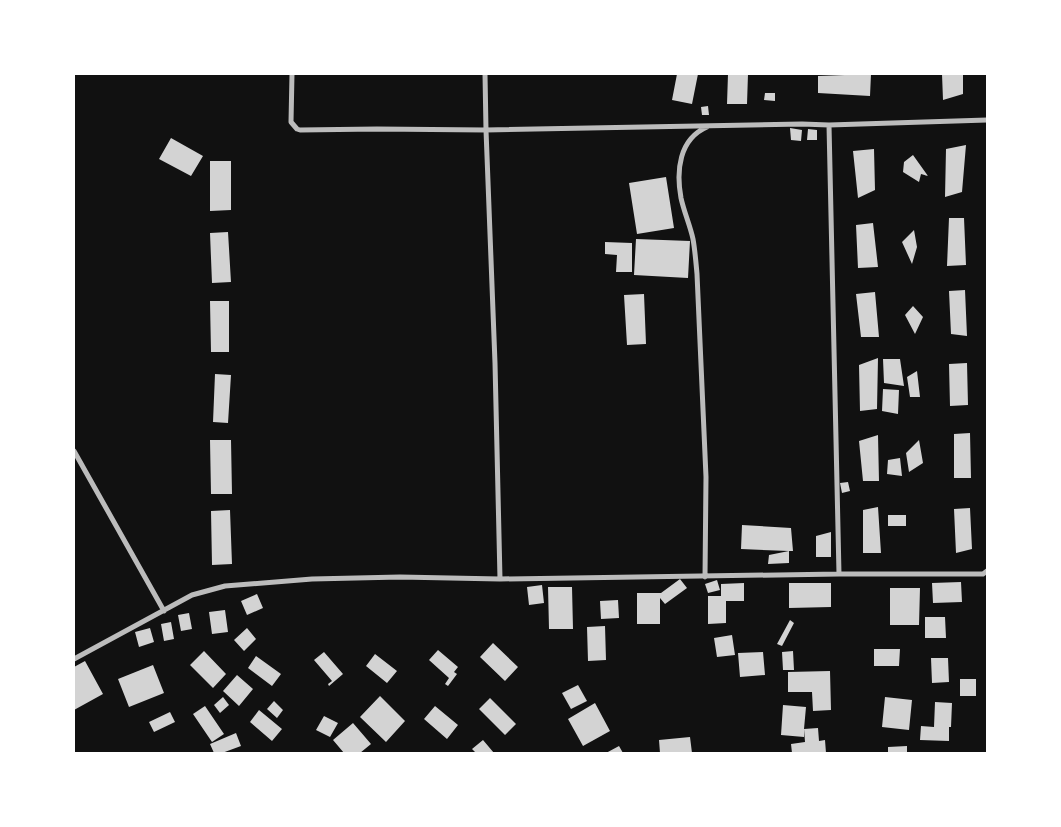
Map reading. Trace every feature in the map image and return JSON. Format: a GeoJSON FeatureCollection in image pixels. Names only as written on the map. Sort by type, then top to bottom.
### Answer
{"type":"FeatureCollection","features":[{"type":"Feature","properties":{"kind":"street"},"geometry":{"type":"LineString","coordinates":[[292,74],[291,122],[297,129],[486,130],[829,125],[987,120]]}},
{"type":"Feature","properties":{"kind":"street"},"geometry":{"type":"LineString","coordinates":[[485,74],[500,579]]}},
{"type":"Feature","properties":{"kind":"street"},"geometry":{"type":"LineString","coordinates":[[829,125],[839,574]]}},
{"type":"Feature","properties":{"kind":"street"},"geometry":{"type":"LineString","coordinates":[[705,577],[706,476],[697,274],[693,242],[681,197],[679,175],[685,146],[692,136],[710,126]]}},
{"type":"Feature","properties":{"kind":"street"},"geometry":{"type":"LineString","coordinates":[[74,450],[164,611]]}},
{"type":"Feature","properties":{"kind":"street"},"geometry":{"type":"LineString","coordinates":[[74,659],[192,595],[225,586],[312,579],[400,577],[500,579],[705,577],[839,574],[983,574],[987,571]]}},
{"type":"Feature","properties":{"kind":"building"},"geometry":{"type":"Polygon","coordinates":[[[677,74],[698,74],[692,104],[672,100],[677,74]]]}},
{"type":"Feature","properties":{"kind":"building"},"geometry":{"type":"Polygon","coordinates":[[[728,74],[748,74],[747,104],[727,104],[728,74]]]}},
{"type":"Feature","properties":{"kind":"building"},"geometry":{"type":"Polygon","coordinates":[[[871,74],[870,96],[818,93],[818,76],[871,74]]]}},
{"type":"Feature","properties":{"kind":"building"},"geometry":{"type":"Polygon","coordinates":[[[942,74],[963,74],[963,94],[943,100],[942,74]]]}},
{"type":"Feature","properties":{"kind":"building"},"geometry":{"type":"Polygon","coordinates":[[[765,93],[775,93],[775,101],[764,100],[765,93]]]}},
{"type":"Feature","properties":{"kind":"building"},"geometry":{"type":"Polygon","coordinates":[[[708,106],[709,115],[702,115],[701,107],[708,106]]]}},
{"type":"Feature","properties":{"kind":"building"},"geometry":{"type":"Polygon","coordinates":[[[790,128],[802,130],[801,141],[791,140],[790,128]]]}},
{"type":"Feature","properties":{"kind":"building"},"geometry":{"type":"Polygon","coordinates":[[[808,129],[817,130],[817,140],[807,140],[808,129]]]}},
{"type":"Feature","properties":{"kind":"building"},"geometry":{"type":"Polygon","coordinates":[[[171,138],[203,156],[191,176],[159,159],[171,138]]]}},
{"type":"Feature","properties":{"kind":"building"},"geometry":{"type":"Polygon","coordinates":[[[966,145],[962,192],[945,197],[946,149],[966,145]]]}},
{"type":"Feature","properties":{"kind":"building"},"geometry":{"type":"Polygon","coordinates":[[[874,149],[875,190],[858,198],[853,151],[874,149]]]}},
{"type":"Feature","properties":{"kind":"building"},"geometry":{"type":"Polygon","coordinates":[[[913,155],[928,176],[921,174],[919,182],[903,172],[904,162],[913,155]]]}},
{"type":"Feature","properties":{"kind":"building"},"geometry":{"type":"Polygon","coordinates":[[[210,161],[231,161],[231,210],[210,211],[210,161]]]}},
{"type":"Feature","properties":{"kind":"building"},"geometry":{"type":"Polygon","coordinates":[[[666,177],[674,228],[637,234],[629,183],[666,177]]]}},
{"type":"Feature","properties":{"kind":"building"},"geometry":{"type":"Polygon","coordinates":[[[949,218],[964,218],[966,265],[947,266],[949,218]]]}},
{"type":"Feature","properties":{"kind":"building"},"geometry":{"type":"Polygon","coordinates":[[[873,223],[878,267],[858,268],[856,225],[873,223]]]}},
{"type":"Feature","properties":{"kind":"building"},"geometry":{"type":"Polygon","coordinates":[[[914,230],[917,247],[912,264],[902,242],[914,230]]]}},
{"type":"Feature","properties":{"kind":"building"},"geometry":{"type":"Polygon","coordinates":[[[228,232],[231,282],[212,283],[210,233],[228,232]]]}},
{"type":"Feature","properties":{"kind":"building"},"geometry":{"type":"Polygon","coordinates":[[[636,239],[690,241],[688,278],[634,275],[636,239]]]}},
{"type":"Feature","properties":{"kind":"building"},"geometry":{"type":"Polygon","coordinates":[[[605,242],[632,243],[632,272],[616,272],[617,255],[605,254],[605,242]]]}},
{"type":"Feature","properties":{"kind":"building"},"geometry":{"type":"Polygon","coordinates":[[[965,290],[967,336],[951,334],[949,291],[965,290]]]}},
{"type":"Feature","properties":{"kind":"building"},"geometry":{"type":"Polygon","coordinates":[[[875,292],[879,337],[861,337],[856,294],[875,292]]]}},
{"type":"Feature","properties":{"kind":"building"},"geometry":{"type":"Polygon","coordinates":[[[644,294],[646,344],[627,345],[624,295],[644,294]]]}},
{"type":"Feature","properties":{"kind":"building"},"geometry":{"type":"Polygon","coordinates":[[[210,301],[229,301],[229,352],[211,352],[210,301]]]}},
{"type":"Feature","properties":{"kind":"building"},"geometry":{"type":"Polygon","coordinates":[[[913,306],[923,317],[915,334],[905,315],[913,306]]]}},
{"type":"Feature","properties":{"kind":"building"},"geometry":{"type":"Polygon","coordinates":[[[878,358],[877,409],[860,411],[859,365],[878,358]]]}},
{"type":"Feature","properties":{"kind":"building"},"geometry":{"type":"Polygon","coordinates":[[[883,359],[900,359],[904,386],[884,383],[883,359]]]}},
{"type":"Feature","properties":{"kind":"building"},"geometry":{"type":"Polygon","coordinates":[[[967,363],[968,405],[950,406],[949,364],[967,363]]]}},
{"type":"Feature","properties":{"kind":"building"},"geometry":{"type":"Polygon","coordinates":[[[917,371],[920,397],[910,397],[907,377],[917,371]]]}},
{"type":"Feature","properties":{"kind":"building"},"geometry":{"type":"Polygon","coordinates":[[[215,374],[231,375],[228,423],[213,422],[215,374]]]}},
{"type":"Feature","properties":{"kind":"building"},"geometry":{"type":"Polygon","coordinates":[[[883,389],[899,390],[898,414],[882,411],[883,389]]]}},
{"type":"Feature","properties":{"kind":"building"},"geometry":{"type":"Polygon","coordinates":[[[970,433],[971,478],[954,478],[954,434],[970,433]]]}},
{"type":"Feature","properties":{"kind":"building"},"geometry":{"type":"Polygon","coordinates":[[[878,435],[879,481],[863,481],[859,441],[878,435]]]}},
{"type":"Feature","properties":{"kind":"building"},"geometry":{"type":"Polygon","coordinates":[[[210,440],[231,440],[232,494],[211,494],[210,440]]]}},
{"type":"Feature","properties":{"kind":"building"},"geometry":{"type":"Polygon","coordinates":[[[919,440],[923,463],[909,472],[906,453],[919,440]]]}},
{"type":"Feature","properties":{"kind":"building"},"geometry":{"type":"Polygon","coordinates":[[[900,458],[902,476],[887,474],[888,460],[900,458]]]}},
{"type":"Feature","properties":{"kind":"building"},"geometry":{"type":"Polygon","coordinates":[[[848,482],[850,491],[842,493],[840,483],[848,482]]]}},
{"type":"Feature","properties":{"kind":"building"},"geometry":{"type":"Polygon","coordinates":[[[878,507],[881,553],[863,553],[863,510],[878,507]]]}},
{"type":"Feature","properties":{"kind":"building"},"geometry":{"type":"Polygon","coordinates":[[[970,508],[972,549],[956,553],[954,509],[970,508]]]}},
{"type":"Feature","properties":{"kind":"building"},"geometry":{"type":"Polygon","coordinates":[[[230,510],[232,564],[212,565],[211,511],[230,510]]]}},
{"type":"Feature","properties":{"kind":"building"},"geometry":{"type":"Polygon","coordinates":[[[888,515],[906,515],[906,526],[888,526],[888,515]]]}},
{"type":"Feature","properties":{"kind":"building"},"geometry":{"type":"Polygon","coordinates":[[[742,525],[791,528],[793,551],[741,549],[742,525]]]}},
{"type":"Feature","properties":{"kind":"building"},"geometry":{"type":"Polygon","coordinates":[[[831,532],[831,557],[816,557],[816,536],[831,532]]]}},
{"type":"Feature","properties":{"kind":"building"},"geometry":{"type":"Polygon","coordinates":[[[789,551],[789,563],[768,564],[769,555],[789,551]]]}},
{"type":"Feature","properties":{"kind":"building"},"geometry":{"type":"Polygon","coordinates":[[[680,579],[687,588],[665,604],[660,598],[660,624],[637,624],[637,593],[661,593],[680,579]]]}},
{"type":"Feature","properties":{"kind":"building"},"geometry":{"type":"Polygon","coordinates":[[[717,580],[720,590],[708,593],[705,584],[717,580]]]}},
{"type":"Feature","properties":{"kind":"building"},"geometry":{"type":"Polygon","coordinates":[[[961,582],[962,602],[933,603],[932,583],[961,582]]]}},
{"type":"Feature","properties":{"kind":"building"},"geometry":{"type":"Polygon","coordinates":[[[744,583],[744,601],[726,601],[726,623],[708,624],[708,596],[721,596],[721,584],[744,583]]]}},
{"type":"Feature","properties":{"kind":"building"},"geometry":{"type":"Polygon","coordinates":[[[789,583],[831,583],[831,607],[789,608],[789,583]]]}},
{"type":"Feature","properties":{"kind":"building"},"geometry":{"type":"Polygon","coordinates":[[[542,585],[544,603],[529,605],[527,587],[542,585]]]}},
{"type":"Feature","properties":{"kind":"building"},"geometry":{"type":"Polygon","coordinates":[[[548,587],[572,587],[573,629],[549,629],[548,587]]]}},
{"type":"Feature","properties":{"kind":"building"},"geometry":{"type":"Polygon","coordinates":[[[890,588],[920,588],[919,625],[890,625],[890,588]]]}},
{"type":"Feature","properties":{"kind":"building"},"geometry":{"type":"Polygon","coordinates":[[[257,594],[263,608],[247,615],[241,601],[257,594]]]}},
{"type":"Feature","properties":{"kind":"building"},"geometry":{"type":"Polygon","coordinates":[[[618,600],[619,618],[601,619],[600,601],[618,600]]]}},
{"type":"Feature","properties":{"kind":"building"},"geometry":{"type":"Polygon","coordinates":[[[225,610],[228,632],[212,634],[209,612],[225,610]]]}},
{"type":"Feature","properties":{"kind":"building"},"geometry":{"type":"Polygon","coordinates":[[[189,613],[192,629],[181,631],[178,615],[189,613]]]}},
{"type":"Feature","properties":{"kind":"building"},"geometry":{"type":"Polygon","coordinates":[[[925,617],[945,617],[946,638],[925,638],[925,617]]]}},
{"type":"Feature","properties":{"kind":"building"},"geometry":{"type":"Polygon","coordinates":[[[790,620],[794,623],[782,646],[777,644],[790,620]]]}},
{"type":"Feature","properties":{"kind":"building"},"geometry":{"type":"Polygon","coordinates":[[[171,622],[174,639],[164,641],[161,624],[171,622]]]}},
{"type":"Feature","properties":{"kind":"building"},"geometry":{"type":"Polygon","coordinates":[[[605,626],[606,660],[588,661],[587,627],[605,626]]]}},
{"type":"Feature","properties":{"kind":"building"},"geometry":{"type":"Polygon","coordinates":[[[150,628],[154,642],[139,647],[135,632],[150,628]]]}},
{"type":"Feature","properties":{"kind":"building"},"geometry":{"type":"Polygon","coordinates":[[[247,628],[256,639],[244,651],[234,640],[247,628]]]}},
{"type":"Feature","properties":{"kind":"building"},"geometry":{"type":"Polygon","coordinates":[[[732,635],[735,655],[717,657],[714,638],[732,635]]]}},
{"type":"Feature","properties":{"kind":"building"},"geometry":{"type":"Polygon","coordinates":[[[493,643],[518,667],[505,681],[480,657],[493,643]]]}},
{"type":"Feature","properties":{"kind":"building"},"geometry":{"type":"Polygon","coordinates":[[[874,649],[900,649],[899,666],[874,666],[874,649]]]}},
{"type":"Feature","properties":{"kind":"building"},"geometry":{"type":"Polygon","coordinates":[[[438,650],[458,667],[454,672],[457,674],[448,686],[445,684],[449,678],[429,660],[438,650]]]}},
{"type":"Feature","properties":{"kind":"building"},"geometry":{"type":"Polygon","coordinates":[[[204,651],[226,674],[213,688],[190,665],[204,651]]]}},
{"type":"Feature","properties":{"kind":"building"},"geometry":{"type":"Polygon","coordinates":[[[793,651],[794,670],[783,670],[782,652],[793,651]]]}},
{"type":"Feature","properties":{"kind":"building"},"geometry":{"type":"Polygon","coordinates":[[[324,652],[343,674],[329,686],[328,684],[332,681],[314,660],[324,652]]]}},
{"type":"Feature","properties":{"kind":"building"},"geometry":{"type":"Polygon","coordinates":[[[763,652],[765,675],[740,677],[738,653],[763,652]]]}},
{"type":"Feature","properties":{"kind":"building"},"geometry":{"type":"Polygon","coordinates":[[[375,654],[397,671],[387,683],[366,666],[375,654]]]}},
{"type":"Feature","properties":{"kind":"building"},"geometry":{"type":"Polygon","coordinates":[[[256,656],[281,674],[272,686],[248,668],[256,656]]]}},
{"type":"Feature","properties":{"kind":"building"},"geometry":{"type":"Polygon","coordinates":[[[931,658],[948,658],[949,682],[932,683],[931,658]]]}},
{"type":"Feature","properties":{"kind":"building"},"geometry":{"type":"Polygon","coordinates":[[[85,661],[103,694],[74,710],[74,667],[85,661]]]}},
{"type":"Feature","properties":{"kind":"building"},"geometry":{"type":"Polygon","coordinates":[[[153,665],[164,693],[129,707],[118,679],[153,665]]]}},
{"type":"Feature","properties":{"kind":"building"},"geometry":{"type":"Polygon","coordinates":[[[830,671],[831,710],[813,711],[812,692],[788,692],[788,672],[830,671]]]}},
{"type":"Feature","properties":{"kind":"building"},"geometry":{"type":"Polygon","coordinates":[[[237,675],[253,689],[239,706],[223,691],[237,675]]]}},
{"type":"Feature","properties":{"kind":"building"},"geometry":{"type":"Polygon","coordinates":[[[960,679],[976,679],[976,696],[960,696],[960,679]]]}},
{"type":"Feature","properties":{"kind":"building"},"geometry":{"type":"Polygon","coordinates":[[[578,685],[587,701],[571,709],[562,693],[578,685]]]}},
{"type":"Feature","properties":{"kind":"building"},"geometry":{"type":"Polygon","coordinates":[[[380,696],[405,721],[386,742],[360,717],[380,696]]]}},
{"type":"Feature","properties":{"kind":"building"},"geometry":{"type":"Polygon","coordinates":[[[223,697],[229,705],[220,713],[214,705],[223,697]]]}},
{"type":"Feature","properties":{"kind":"building"},"geometry":{"type":"Polygon","coordinates":[[[885,697],[912,700],[909,730],[882,727],[885,697]]]}},
{"type":"Feature","properties":{"kind":"building"},"geometry":{"type":"Polygon","coordinates":[[[490,698],[516,724],[505,735],[479,709],[490,698]]]}},
{"type":"Feature","properties":{"kind":"building"},"geometry":{"type":"Polygon","coordinates":[[[274,701],[283,710],[277,718],[267,709],[274,701]]]}},
{"type":"Feature","properties":{"kind":"building"},"geometry":{"type":"Polygon","coordinates":[[[935,702],[952,703],[949,741],[920,740],[921,726],[934,727],[935,702]]]}},
{"type":"Feature","properties":{"kind":"building"},"geometry":{"type":"Polygon","coordinates":[[[595,703],[610,731],[583,746],[568,719],[595,703]]]}},
{"type":"Feature","properties":{"kind":"building"},"geometry":{"type":"Polygon","coordinates":[[[783,705],[806,707],[804,737],[781,735],[783,705]]]}},
{"type":"Feature","properties":{"kind":"building"},"geometry":{"type":"Polygon","coordinates":[[[205,706],[224,734],[212,742],[193,714],[205,706]]]}},
{"type":"Feature","properties":{"kind":"building"},"geometry":{"type":"Polygon","coordinates":[[[435,706],[458,725],[447,739],[424,719],[435,706]]]}},
{"type":"Feature","properties":{"kind":"building"},"geometry":{"type":"Polygon","coordinates":[[[259,710],[282,729],[272,741],[250,722],[259,710]]]}},
{"type":"Feature","properties":{"kind":"building"},"geometry":{"type":"Polygon","coordinates":[[[170,712],[175,722],[154,732],[149,722],[170,712]]]}},
{"type":"Feature","properties":{"kind":"building"},"geometry":{"type":"Polygon","coordinates":[[[324,716],[338,723],[330,737],[316,730],[324,716]]]}},
{"type":"Feature","properties":{"kind":"building"},"geometry":{"type":"Polygon","coordinates":[[[353,723],[371,744],[360,753],[344,753],[333,740],[353,723]]]}},
{"type":"Feature","properties":{"kind":"building"},"geometry":{"type":"Polygon","coordinates":[[[818,728],[819,741],[825,740],[826,753],[792,753],[791,744],[805,742],[804,729],[818,728]]]}},
{"type":"Feature","properties":{"kind":"building"},"geometry":{"type":"Polygon","coordinates":[[[236,733],[241,746],[222,753],[214,753],[210,744],[236,733]]]}},
{"type":"Feature","properties":{"kind":"building"},"geometry":{"type":"Polygon","coordinates":[[[690,737],[692,753],[660,753],[659,740],[690,737]]]}},
{"type":"Feature","properties":{"kind":"building"},"geometry":{"type":"Polygon","coordinates":[[[483,740],[494,753],[476,753],[472,749],[483,740]]]}},
{"type":"Feature","properties":{"kind":"building"},"geometry":{"type":"Polygon","coordinates":[[[619,746],[623,753],[606,753],[619,746]]]}},
{"type":"Feature","properties":{"kind":"building"},"geometry":{"type":"Polygon","coordinates":[[[907,746],[907,753],[888,753],[888,747],[907,746]]]}}]}
